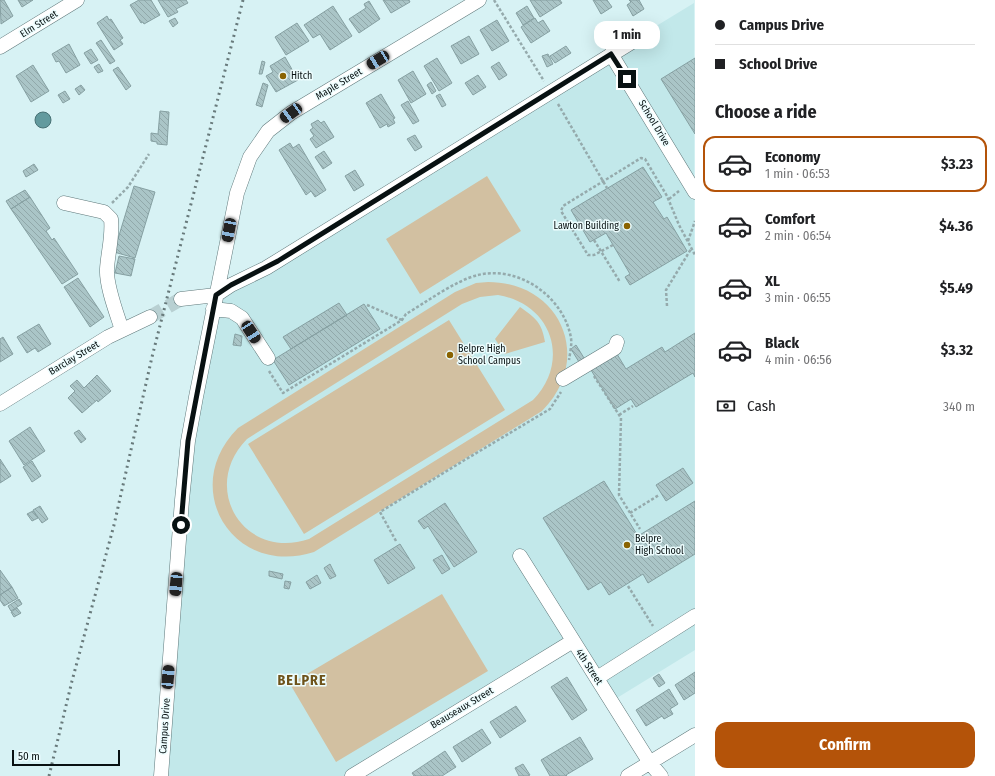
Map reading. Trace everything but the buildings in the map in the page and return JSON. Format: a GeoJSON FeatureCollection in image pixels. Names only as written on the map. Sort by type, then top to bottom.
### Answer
{"type":"FeatureCollection","features":[{"type":"Feature","properties":{"kind":"street","name":"Elm Street"},"geometry":{"type":"LineString","coordinates":[[0,47],[77,0]]}},
{"type":"Feature","properties":{"kind":"street","name":"Maple Street"},"geometry":{"type":"LineString","coordinates":[[215,302],[237,193],[250,157],[268,131],[291,113],[479,0]]}},
{"type":"Feature","properties":{"kind":"street"},"geometry":{"type":"LineString","coordinates":[[215,302],[231,285],[266,268],[640,37]]}},
{"type":"Feature","properties":{"kind":"street","name":"School Drive"},"geometry":{"type":"LineString","coordinates":[[611,54],[695,192]]}},
{"type":"Feature","properties":{"kind":"street"},"geometry":{"type":"LineString","coordinates":[[64,203],[104,212],[111,219],[112,230],[107,271],[113,302],[122,330]]}},
{"type":"Feature","properties":{"kind":"street"},"geometry":{"type":"LineString","coordinates":[[181,299],[215,302],[242,318],[268,358]]}},
{"type":"Feature","properties":{"kind":"street","name":"Campus Drive"},"geometry":{"type":"LineString","coordinates":[[161,776],[182,500],[188,441],[215,302]]}},
{"type":"Feature","properties":{"kind":"street","name":"Barclay Street"},"geometry":{"type":"LineString","coordinates":[[0,404],[108,337],[150,317]]}},
{"type":"Feature","properties":{"kind":"street"},"geometry":{"type":"LineString","coordinates":[[566,377],[615,348],[617,342]]}},
{"type":"Feature","properties":{"kind":"street","name":"4th Street"},"geometry":{"type":"LineString","coordinates":[[520,556],[650,763],[661,776]]}},
{"type":"Feature","properties":{"kind":"street"},"geometry":{"type":"LineString","coordinates":[[597,678],[695,616]]}},
{"type":"Feature","properties":{"kind":"street","name":"Beauseaux Street"},"geometry":{"type":"LineString","coordinates":[[352,776],[573,641]]}},
{"type":"Feature","properties":{"kind":"street"},"geometry":{"type":"LineString","coordinates":[[628,776],[695,735]]}},
{"type":"Feature","properties":{"kind":"path"},"geometry":{"type":"LineString","coordinates":[[494,0],[545,84]]}},
{"type":"Feature","properties":{"kind":"path"},"geometry":{"type":"LineString","coordinates":[[558,104],[607,188]]}},
{"type":"Feature","properties":{"kind":"path"},"geometry":{"type":"LineString","coordinates":[[104,212],[128,187],[149,154]]}},
{"type":"Feature","properties":{"kind":"path"},"geometry":{"type":"LineString","coordinates":[[613,244],[594,255],[588,255],[561,211],[563,206],[641,158],[645,159],[669,199],[695,255]]}},
{"type":"Feature","properties":{"kind":"path"},"geometry":{"type":"LineString","coordinates":[[669,199],[678,194],[680,190]]}},
{"type":"Feature","properties":{"kind":"path"},"geometry":{"type":"LineString","coordinates":[[688,242],[695,221]]}},
{"type":"Feature","properties":{"kind":"path"},"geometry":{"type":"LineString","coordinates":[[594,240],[620,282]]}},
{"type":"Feature","properties":{"kind":"path"},"geometry":{"type":"LineString","coordinates":[[667,306],[666,290],[692,249]]}},
{"type":"Feature","properties":{"kind":"path"},"geometry":{"type":"LineString","coordinates":[[268,358],[264,361],[265,365],[283,393],[402,320],[406,314],[460,282],[478,275],[494,273],[511,275],[527,281],[554,301],[571,339],[566,377],[569,381],[550,409],[380,512],[396,541]]}},
{"type":"Feature","properties":{"kind":"path"},"geometry":{"type":"LineString","coordinates":[[367,305],[402,320]]}},
{"type":"Feature","properties":{"kind":"path"},"geometry":{"type":"LineString","coordinates":[[588,365],[619,414],[619,495],[640,529]]}},
{"type":"Feature","properties":{"kind":"path"},"geometry":{"type":"LineString","coordinates":[[619,414],[632,406]]}},
{"type":"Feature","properties":{"kind":"path"},"geometry":{"type":"LineString","coordinates":[[630,513],[659,495]]}},
{"type":"Feature","properties":{"kind":"path"},"geometry":{"type":"LineString","coordinates":[[628,586],[656,629]]}},
{"type":"Feature","properties":{"kind":"shaded area","name":"Belpre High School Campus"},"geometry":{"type":"Polygon","coordinates":[[[694,3],[695,650],[612,701],[573,641],[352,776],[161,776],[180,538],[216,295],[694,3]]]}},
{"type":"Feature","properties":{"kind":"shaded area"},"geometry":{"type":"Polygon","coordinates":[[[40,112],[46,112],[51,117],[49,126],[46,128],[40,128],[35,123],[35,117],[40,112]]]}},
{"type":"Feature","properties":{"kind":"shaded area"},"geometry":{"type":"Polygon","coordinates":[[[487,176],[521,231],[420,294],[386,239],[487,176]]]}},
{"type":"Feature","properties":{"kind":"shaded area"},"geometry":{"type":"Polygon","coordinates":[[[488,282],[513,285],[535,295],[551,309],[562,327],[567,347],[566,369],[558,391],[542,411],[314,552],[285,557],[260,552],[239,540],[223,522],[214,500],[213,476],[221,452],[238,428],[455,292],[476,283],[488,282]],[[498,295],[480,297],[462,304],[247,439],[233,458],[227,478],[228,498],[236,516],[248,530],[265,540],[286,543],[309,539],[533,400],[545,385],[551,368],[553,352],[550,336],[543,322],[532,310],[517,300],[498,295]]]}},
{"type":"Feature","properties":{"kind":"shaded area"},"geometry":{"type":"Polygon","coordinates":[[[520,307],[530,314],[540,325],[545,342],[505,354],[495,339],[520,307]]]}},
{"type":"Feature","properties":{"kind":"shaded area"},"geometry":{"type":"Polygon","coordinates":[[[449,320],[505,410],[304,534],[248,444],[449,320]]]}},
{"type":"Feature","properties":{"kind":"shaded area"},"geometry":{"type":"Polygon","coordinates":[[[442,594],[488,671],[336,762],[290,684],[442,594]]]}},
{"type":"Feature","properties":{"kind":"tunnel"},"geometry":{"type":"LineString","coordinates":[[150,317],[181,299]]}},
{"type":"Feature","properties":{"kind":"railway"},"geometry":{"type":"LineString","coordinates":[[49,776],[72,681],[114,525],[152,357],[243,0]]}},
{"type":"Feature","properties":{"kind":"place","name":"Hitch"},"geometry":{"type":"Point","coordinates":[283,76]}},
{"type":"Feature","properties":{"kind":"place","name":"Lawton Building"},"geometry":{"type":"Point","coordinates":[627,226]}},
{"type":"Feature","properties":{"kind":"place","name":"Belpre High School Campus"},"geometry":{"type":"Point","coordinates":[450,355]}},
{"type":"Feature","properties":{"kind":"place","name":"Belpre High School"},"geometry":{"type":"Point","coordinates":[627,545]}},
{"type":"Feature","properties":{"kind":"district","name":"BELPRE"},"geometry":{"type":"Point","coordinates":[302,680]}},
{"type":"Feature","properties":{"kind":"route"},"geometry":{"type":"LineString","coordinates":[[181,525],[188,441],[216,295],[231,285],[278,261],[474,141],[611,54],[627,79]]}}]}
